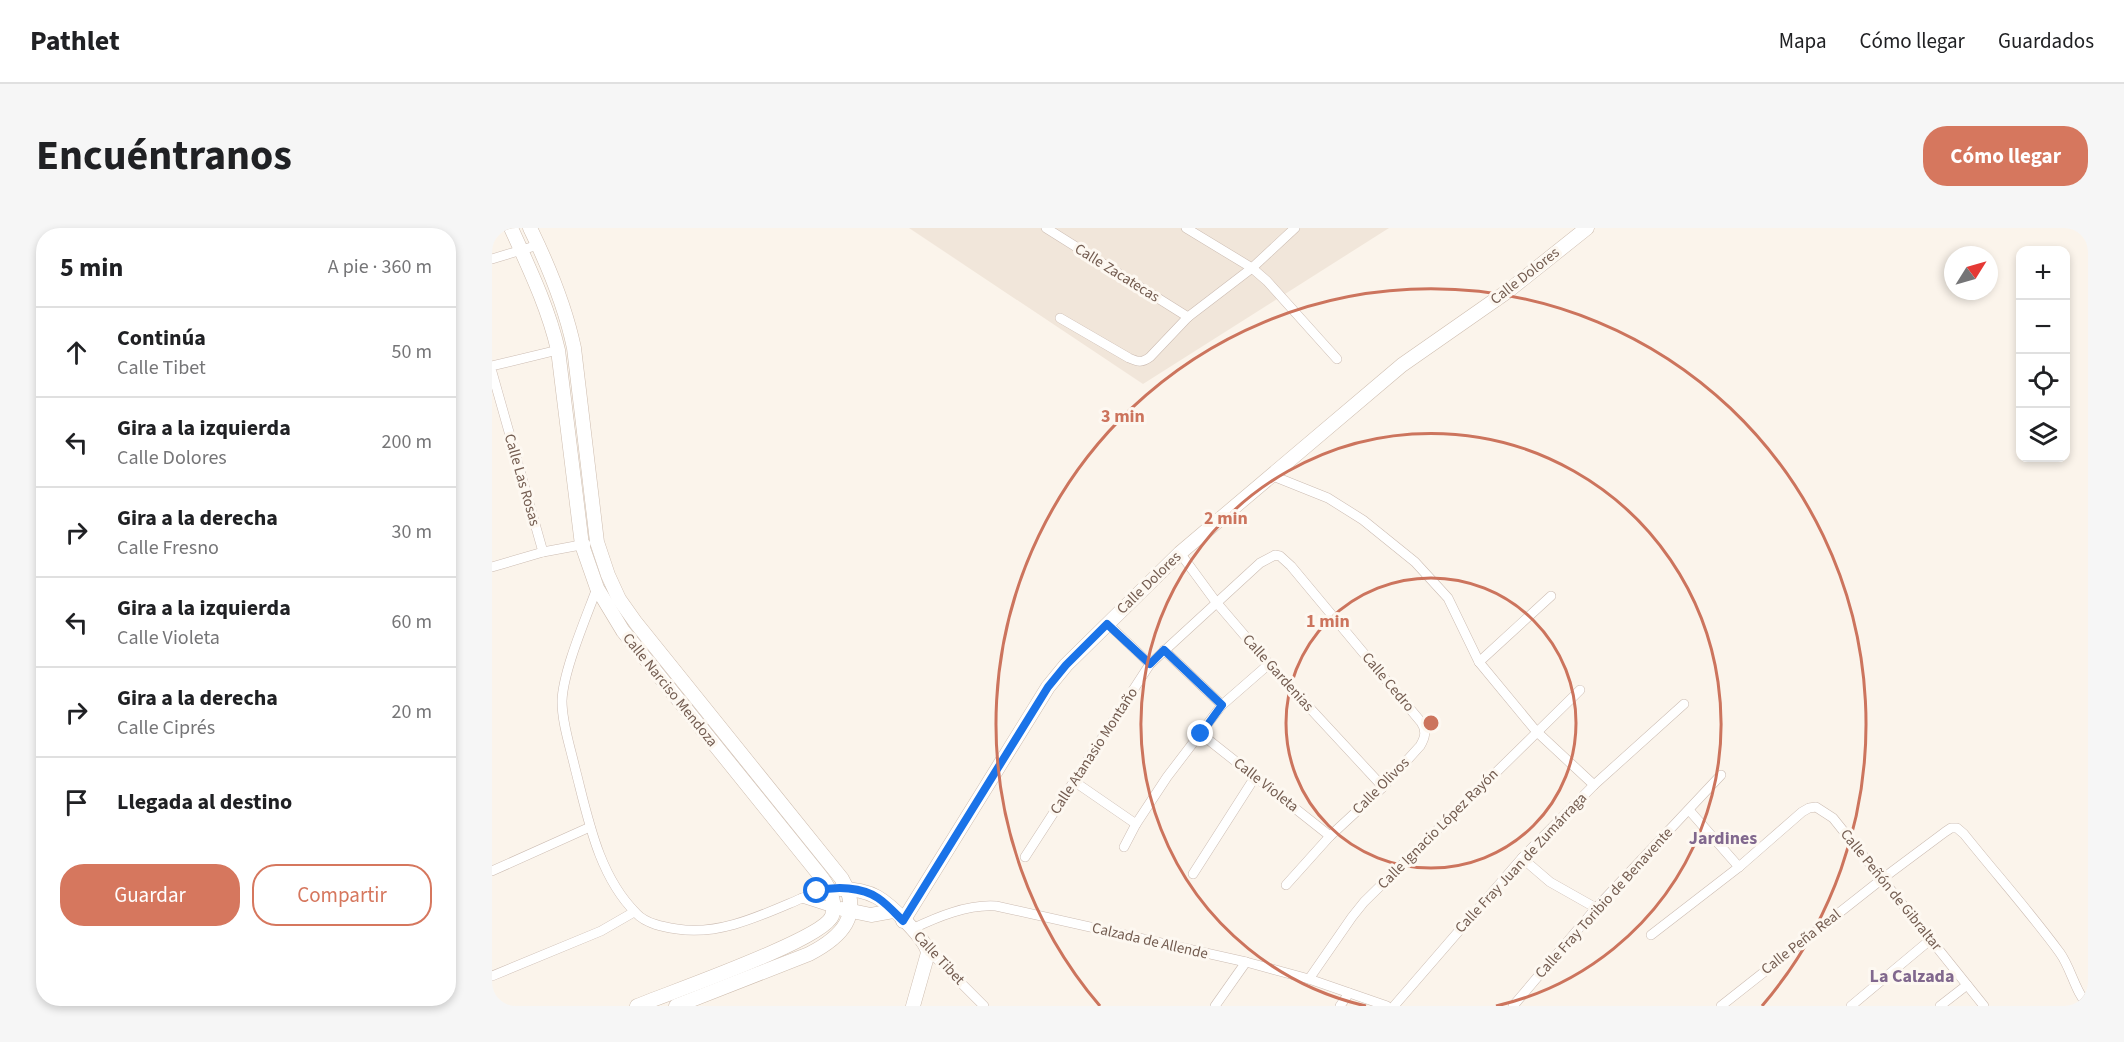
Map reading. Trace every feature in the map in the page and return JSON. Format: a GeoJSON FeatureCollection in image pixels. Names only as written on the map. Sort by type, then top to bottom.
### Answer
{"type":"FeatureCollection","features":[{"type":"Feature","properties":{"kind":"street","name":"Calle Narciso Mendoza"},"geometry":{"type":"LineString","coordinates":[[511,228],[549,316],[558,350],[582,545],[597,588],[623,631],[829,888],[833,908]]}},
{"type":"Feature","properties":{"kind":"street","name":"Calle Narciso Mendoza"},"geometry":{"type":"LineString","coordinates":[[530,228],[561,299],[574,348],[597,542],[613,585],[631,615],[842,879],[848,889],[851,910]]}},
{"type":"Feature","properties":{"kind":"street","name":"Calle Zacatecas"},"geometry":{"type":"LineString","coordinates":[[1046,228],[1188,317]]}},
{"type":"Feature","properties":{"kind":"street"},"geometry":{"type":"LineString","coordinates":[[1060,318],[1141,362],[1150,357],[1188,317],[1252,268],[1295,228]]}},
{"type":"Feature","properties":{"kind":"street","name":"Calle Dolores"},"geometry":{"type":"LineString","coordinates":[[903,920],[1048,687],[1066,665],[1180,553],[1402,365],[1508,291],[1587,228]]}},
{"type":"Feature","properties":{"kind":"street"},"geometry":{"type":"LineString","coordinates":[[1190,229],[1252,268],[1278,292],[1337,359]]}},
{"type":"Feature","properties":{"kind":"street"},"geometry":{"type":"LineString","coordinates":[[492,260],[538,245]]}},
{"type":"Feature","properties":{"kind":"street"},"geometry":{"type":"LineString","coordinates":[[492,366],[558,350]]}},
{"type":"Feature","properties":{"kind":"street","name":"Calle Las Rosas"},"geometry":{"type":"LineString","coordinates":[[492,372],[543,552]]}},
{"type":"Feature","properties":{"kind":"street"},"geometry":{"type":"LineString","coordinates":[[1272,476],[1328,498],[1363,520],[1415,562],[1448,598],[1479,662],[1536,730],[1593,785]]}},
{"type":"Feature","properties":{"kind":"street"},"geometry":{"type":"LineString","coordinates":[[492,567],[543,552],[597,542]]}},
{"type":"Feature","properties":{"kind":"street","name":"Calle Gardenias"},"geometry":{"type":"LineString","coordinates":[[1180,553],[1216,602],[1269,664],[1383,787]]}},
{"type":"Feature","properties":{"kind":"street","name":"Calle Atanasio Montaño"},"geometry":{"type":"LineString","coordinates":[[1025,857],[1150,664],[1260,563],[1275,555]]}},
{"type":"Feature","properties":{"kind":"street","name":"Calle Cedro"},"geometry":{"type":"LineString","coordinates":[[1275,555],[1280,556],[1291,566],[1421,722],[1425,732]]}},
{"type":"Feature","properties":{"kind":"street"},"geometry":{"type":"LineString","coordinates":[[597,588],[565,679],[562,700],[564,722],[590,827],[608,872],[634,912],[650,923],[678,930],[701,931],[731,926],[829,888]]}},
{"type":"Feature","properties":{"kind":"street"},"geometry":{"type":"LineString","coordinates":[[1479,662],[1551,596]]}},
{"type":"Feature","properties":{"kind":"street"},"geometry":{"type":"LineString","coordinates":[[1107,624],[1150,664]]}},
{"type":"Feature","properties":{"kind":"street"},"geometry":{"type":"LineString","coordinates":[[1164,650],[1222,705]]}},
{"type":"Feature","properties":{"kind":"street"},"geometry":{"type":"LineString","coordinates":[[1124,848],[1136,824],[1222,705],[1269,664]]}},
{"type":"Feature","properties":{"kind":"street","name":"Calle Ignacio López Rayón"},"geometry":{"type":"LineString","coordinates":[[1309,979],[1364,902],[1536,730],[1580,690]]}},
{"type":"Feature","properties":{"kind":"street","name":"Calle Fray Juan de Zumárraga"},"geometry":{"type":"LineString","coordinates":[[1394,1006],[1522,858],[1593,785],[1684,704]]}},
{"type":"Feature","properties":{"kind":"street","name":"Calle Olivos"},"geometry":{"type":"LineString","coordinates":[[1286,885],[1330,836],[1383,787],[1420,746],[1425,732]]}},
{"type":"Feature","properties":{"kind":"street","name":"Calle Violeta"},"geometry":{"type":"LineString","coordinates":[[1201,734],[1330,836]]}},
{"type":"Feature","properties":{"kind":"street","name":"Calle Fray Toribio de Benavente"},"geometry":{"type":"LineString","coordinates":[[1513,1006],[1596,908],[1721,775]]}},
{"type":"Feature","properties":{"kind":"street"},"geometry":{"type":"LineString","coordinates":[[1192,874],[1255,777]]}},
{"type":"Feature","properties":{"kind":"street"},"geometry":{"type":"LineString","coordinates":[[1075,782],[1136,824]]}},
{"type":"Feature","properties":{"kind":"street","name":"Calle Peñón de Gibraltar"},"geometry":{"type":"LineString","coordinates":[[1739,867],[1802,812],[1816,807],[1833,818],[1984,1006]]}},
{"type":"Feature","properties":{"kind":"street"},"geometry":{"type":"LineString","coordinates":[[1651,935],[1739,867],[1689,810]]}},
{"type":"Feature","properties":{"kind":"street"},"geometry":{"type":"LineString","coordinates":[[492,872],[590,827]]}},
{"type":"Feature","properties":{"kind":"street","name":"Calle Peña Real"},"geometry":{"type":"LineString","coordinates":[[1721,1006],[1882,879],[1951,828],[1957,828],[1964,834],[2060,953],[2073,975],[2084,1002],[2088,1005]]}},
{"type":"Feature","properties":{"kind":"street"},"geometry":{"type":"LineString","coordinates":[[1522,858],[1551,882],[1596,908]]}},
{"type":"Feature","properties":{"kind":"street","name":"Calle Tibet"},"geometry":{"type":"LineString","coordinates":[[829,888],[866,892],[879,898],[903,920],[928,950],[984,1006]]}},
{"type":"Feature","properties":{"kind":"street"},"geometry":{"type":"LineString","coordinates":[[802,898],[833,908],[903,920]]}},
{"type":"Feature","properties":{"kind":"street","name":"Calzada de Allende"},"geometry":{"type":"LineString","coordinates":[[903,920],[996,906],[1246,962],[1309,979],[1387,1006]]}},
{"type":"Feature","properties":{"kind":"street"},"geometry":{"type":"LineString","coordinates":[[637,1006],[811,934],[827,922],[832,916],[833,908]]}},
{"type":"Feature","properties":{"kind":"street"},"geometry":{"type":"LineString","coordinates":[[676,1006],[819,948],[840,933],[851,910]]}},
{"type":"Feature","properties":{"kind":"street"},"geometry":{"type":"LineString","coordinates":[[492,976],[601,931],[634,912]]}},
{"type":"Feature","properties":{"kind":"street"},"geometry":{"type":"LineString","coordinates":[[1851,1006],[1930,940]]}},
{"type":"Feature","properties":{"kind":"street"},"geometry":{"type":"LineString","coordinates":[[913,1006],[928,950]]}},
{"type":"Feature","properties":{"kind":"street"},"geometry":{"type":"LineString","coordinates":[[1215,1006],[1246,962]]}},
{"type":"Feature","properties":{"kind":"street"},"geometry":{"type":"LineString","coordinates":[[738,966],[742,980]]}},
{"type":"Feature","properties":{"kind":"street"},"geometry":{"type":"LineString","coordinates":[[1940,1006],[1966,985]]}},
{"type":"Feature","properties":{"kind":"street"},"geometry":{"type":"LineString","coordinates":[[1340,1006],[1348,993]]}},
{"type":"Feature","properties":{"kind":"shaded area"},"geometry":{"type":"Polygon","coordinates":[[[909,228],[1389,228],[1143,384],[909,228]]]}},
{"type":"Feature","properties":{"kind":"district","name":"Jardines"},"geometry":{"type":"Point","coordinates":[1723,838]}},
{"type":"Feature","properties":{"kind":"district","name":"La Calzada"},"geometry":{"type":"Point","coordinates":[1912,976]}},
{"type":"Feature","properties":{"kind":"route"},"geometry":{"type":"LineString","coordinates":[[817,891],[829,888],[866,892],[879,898],[903,921],[1048,687],[1066,665],[1107,624],[1150,664],[1164,650],[1222,705],[1201,734]]}}]}
